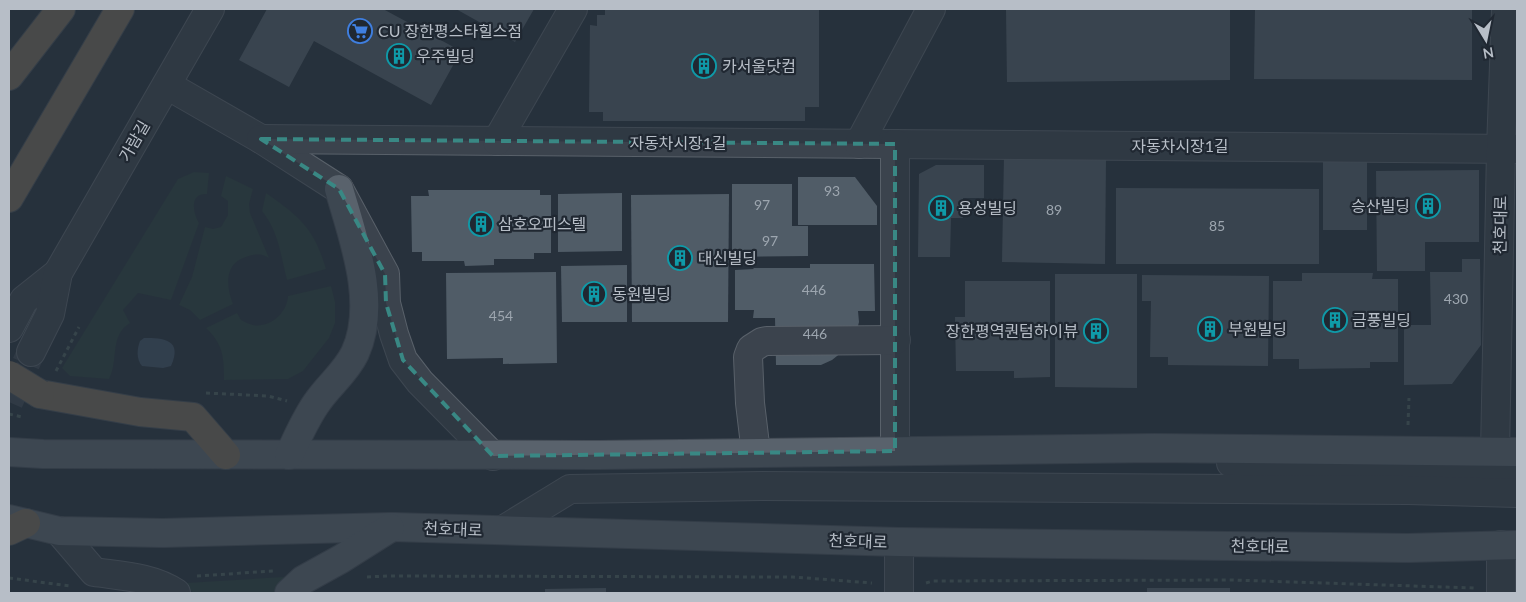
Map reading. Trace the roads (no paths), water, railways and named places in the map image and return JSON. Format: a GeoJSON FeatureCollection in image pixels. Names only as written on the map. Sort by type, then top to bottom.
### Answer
{"type":"FeatureCollection","features":[{"type":"Feature","properties":{"kind":"highway"},"geometry":{"type":"LineString","coordinates":[[9,76],[61,9]]}},
{"type":"Feature","properties":{"kind":"highway"},"geometry":{"type":"LineString","coordinates":[[9,198],[120,9]]}},
{"type":"Feature","properties":{"kind":"highway"},"geometry":{"type":"LineString","coordinates":[[9,375],[48,384],[132,410],[193,417],[226,455]]}},
{"type":"Feature","properties":{"kind":"main road"},"geometry":{"type":"LineString","coordinates":[[289,455],[314,407],[342,374],[355,352],[362,331],[364,309],[362,278],[339,188]]}},
{"type":"Feature","properties":{"kind":"main road","name":"천호대로"},"geometry":{"type":"LineString","coordinates":[[9,452],[43,454],[493,456],[1154,448],[1510,457]]}},
{"type":"Feature","properties":{"kind":"main road","name":"천호대로"},"geometry":{"type":"LineString","coordinates":[[14,524],[59,531],[163,533],[392,527],[899,542],[1408,548],[1509,545]]}},
{"type":"Feature","properties":{"kind":"main road"},"geometry":{"type":"LineString","coordinates":[[289,593],[303,580],[392,527]]}},
{"type":"Feature","properties":{"kind":"street","name":"가람길"},"geometry":{"type":"LineString","coordinates":[[31,352],[50,314],[58,273],[210,9]]}},
{"type":"Feature","properties":{"kind":"street"},"geometry":{"type":"LineString","coordinates":[[496,141],[573,9]]}},
{"type":"Feature","properties":{"kind":"street"},"geometry":{"type":"LineString","coordinates":[[860,144],[931,9]]}},
{"type":"Feature","properties":{"kind":"street"},"geometry":{"type":"LineString","coordinates":[[1506,9],[1509,149]]}},
{"type":"Feature","properties":{"kind":"street"},"geometry":{"type":"LineString","coordinates":[[167,85],[261,139],[339,188],[385,274],[386,303],[402,360],[420,382],[493,456]]}},
{"type":"Feature","properties":{"kind":"street","name":"자동차시장1길"},"geometry":{"type":"LineString","coordinates":[[261,139],[1509,149]]}},
{"type":"Feature","properties":{"kind":"street"},"geometry":{"type":"LineString","coordinates":[[895,144],[895,451]]}},
{"type":"Feature","properties":{"kind":"street","name":"천호대로"},"geometry":{"type":"LineString","coordinates":[[1509,149],[1510,457]]}},
{"type":"Feature","properties":{"kind":"street","name":"가람길"},"geometry":{"type":"LineString","coordinates":[[9,328],[24,300],[58,273]]}},
{"type":"Feature","properties":{"kind":"street"},"geometry":{"type":"LineString","coordinates":[[756,453],[750,402],[748,357],[751,349],[767,341],[896,340]]}},
{"type":"Feature","properties":{"kind":"street"},"geometry":{"type":"LineString","coordinates":[[503,530],[570,489],[762,486],[1408,490],[1517,493]]}},
{"type":"Feature","properties":{"kind":"street"},"geometry":{"type":"LineString","coordinates":[[59,531],[94,572],[134,577],[164,585],[183,585]]}},
{"type":"Feature","properties":{"kind":"street","name":"천호대로"},"geometry":{"type":"LineString","coordinates":[[888,589],[899,542]]}},
{"type":"Feature","properties":{"kind":"street","name":"천호대로"},"geometry":{"type":"LineString","coordinates":[[1490,591],[1509,545]]}},
{"type":"Feature","properties":{"kind":"water"},"geometry":{"type":"Polygon","coordinates":[[[144,338],[164,340],[173,345],[175,350],[171,366],[163,368],[142,366],[138,357],[138,351],[140,341],[144,338]]]}},
{"type":"Feature","properties":{"kind":"tunnel"},"geometry":{"type":"LineString","coordinates":[[9,402],[31,352]]}},
{"type":"Feature","properties":{"kind":"place","name":"CU 장한평스타힐스점"},"geometry":{"type":"Point","coordinates":[360,31]}},
{"type":"Feature","properties":{"kind":"place","name":"우주빌딩"},"geometry":{"type":"Point","coordinates":[399,56]}},
{"type":"Feature","properties":{"kind":"place","name":"카서울닷컴"},"geometry":{"type":"Point","coordinates":[704,66]}},
{"type":"Feature","properties":{"kind":"place","name":"승산빌딩"},"geometry":{"type":"Point","coordinates":[1428,206]}},
{"type":"Feature","properties":{"kind":"place","name":"용성빌딩"},"geometry":{"type":"Point","coordinates":[941,208]}},
{"type":"Feature","properties":{"kind":"place","name":"삼호오피스텔"},"geometry":{"type":"Point","coordinates":[481,224]}},
{"type":"Feature","properties":{"kind":"place","name":"대신빌딩"},"geometry":{"type":"Point","coordinates":[680,258]}},
{"type":"Feature","properties":{"kind":"place","name":"동원빌딩"},"geometry":{"type":"Point","coordinates":[594,294]}},
{"type":"Feature","properties":{"kind":"place","name":"금풍빌딩"},"geometry":{"type":"Point","coordinates":[1335,320]}},
{"type":"Feature","properties":{"kind":"place","name":"부원빌딩"},"geometry":{"type":"Point","coordinates":[1210,329]}},
{"type":"Feature","properties":{"kind":"place","name":"장한평역퀀텀하이뷰"},"geometry":{"type":"Point","coordinates":[1096,331]}}]}
